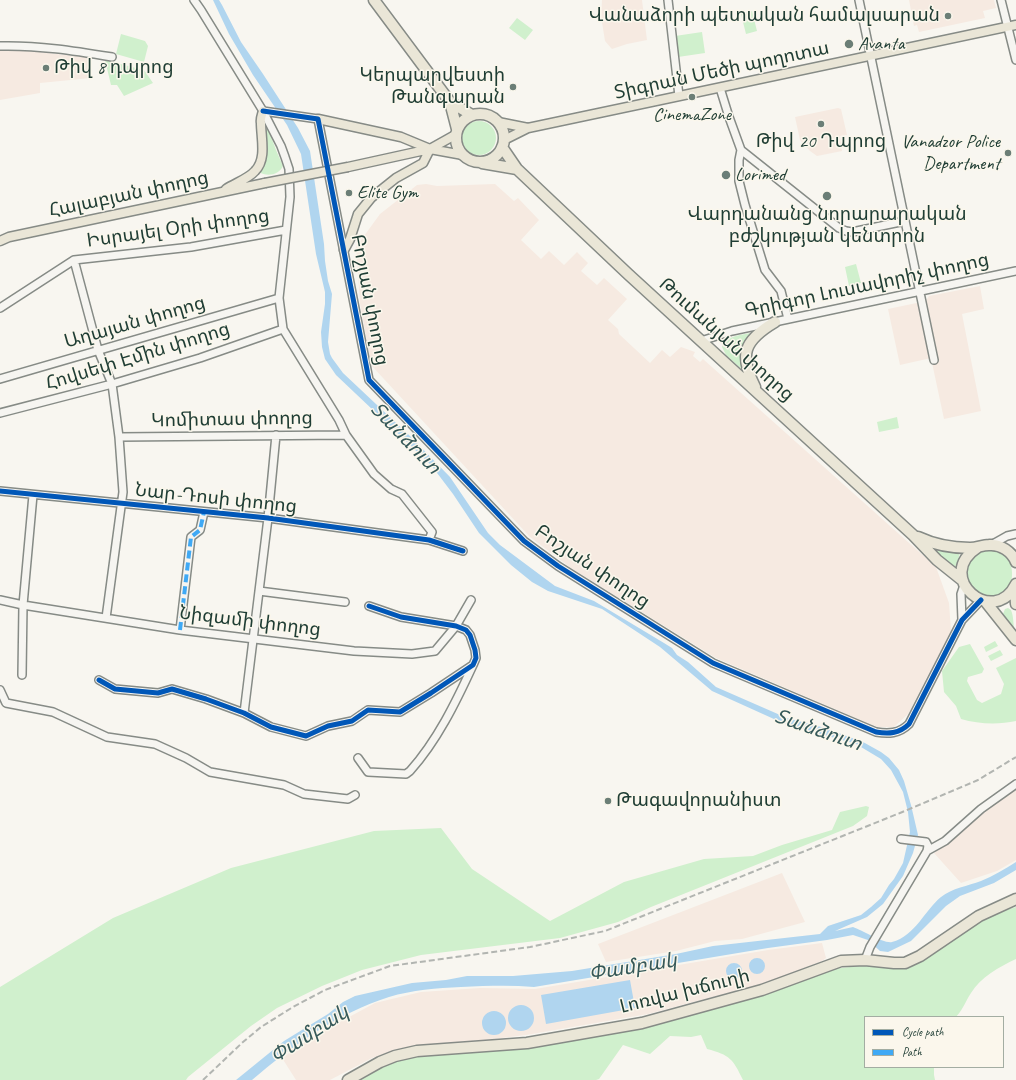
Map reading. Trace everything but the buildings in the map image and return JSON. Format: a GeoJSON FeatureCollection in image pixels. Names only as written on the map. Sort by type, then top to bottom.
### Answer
{"type":"FeatureCollection","features":[{"type":"Feature","properties":{"kind":"highway"},"geometry":{"type":"LineString","coordinates":[[374,0],[450,102],[472,115]]}},
{"type":"Feature","properties":{"kind":"highway"},"geometry":{"type":"LineString","coordinates":[[450,102],[456,132],[457,148],[462,155],[473,162],[487,161],[494,158],[503,143],[503,133],[498,122],[486,115],[472,115],[463,120],[456,132]]}},
{"type":"Feature","properties":{"kind":"highway","name":"Թումանյան փողոց"},"geometry":{"type":"LineString","coordinates":[[503,143],[517,170],[913,535],[937,560],[963,582],[971,595],[983,601],[1016,640]]}},
{"type":"Feature","properties":{"kind":"highway"},"geometry":{"type":"LineString","coordinates":[[480,162],[517,170]]}},
{"type":"Feature","properties":{"kind":"highway"},"geometry":{"type":"LineString","coordinates":[[758,393],[746,368],[747,348],[754,337],[775,322]]}},
{"type":"Feature","properties":{"kind":"highway"},"geometry":{"type":"LineString","coordinates":[[913,535],[931,543],[944,546],[970,548],[990,545],[1002,548],[1007,551],[1016,562]]}},
{"type":"Feature","properties":{"kind":"highway"},"geometry":{"type":"LineString","coordinates":[[963,582],[962,569],[965,559],[978,547]]}},
{"type":"Feature","properties":{"kind":"highway"},"geometry":{"type":"LineString","coordinates":[[983,601],[1000,600],[1006,597],[1016,585]]}},
{"type":"Feature","properties":{"kind":"highway"},"geometry":{"type":"LineString","coordinates":[[1016,585],[1016,604]]}},
{"type":"Feature","properties":{"kind":"highway","name":"Լոռվա խճուղի"},"geometry":{"type":"LineString","coordinates":[[348,1080],[380,1062],[395,1056],[417,1051],[527,1043],[642,1023],[762,990],[841,961],[865,960],[894,963],[905,962],[920,956],[979,916],[1016,899]]}},
{"type":"Feature","properties":{"kind":"main road","name":"Տիգրան Մեծի պողոտա"},"geometry":{"type":"LineString","coordinates":[[503,143],[528,128],[1012,26]]}},
{"type":"Feature","properties":{"kind":"main road"},"geometry":{"type":"LineString","coordinates":[[222,192],[252,174],[259,166],[263,141],[260,122],[263,111]]}},
{"type":"Feature","properties":{"kind":"main road"},"geometry":{"type":"LineString","coordinates":[[318,119],[401,137],[430,150],[462,155]]}},
{"type":"Feature","properties":{"kind":"main road","name":"Տիգրան Մեծի պողոտա"},"geometry":{"type":"LineString","coordinates":[[498,122],[528,128]]}},
{"type":"Feature","properties":{"kind":"main road"},"geometry":{"type":"LineString","coordinates":[[344,250],[350,239],[358,214],[371,198],[396,178],[423,163],[430,150],[456,132]]}},
{"type":"Feature","properties":{"kind":"main road","name":"Հալաբյան փողոց"},"geometry":{"type":"LineString","coordinates":[[0,240],[265,183],[430,150]]}},
{"type":"Feature","properties":{"kind":"street"},"geometry":{"type":"LineString","coordinates":[[194,0],[263,111],[281,146],[289,169],[290,197],[279,298],[283,329],[339,420],[346,434],[374,474],[391,489],[402,494],[432,532],[429,540],[463,551]]}},
{"type":"Feature","properties":{"kind":"street"},"geometry":{"type":"LineString","coordinates":[[668,0],[679,96]]}},
{"type":"Feature","properties":{"kind":"street"},"geometry":{"type":"LineString","coordinates":[[859,0],[934,360]]}},
{"type":"Feature","properties":{"kind":"street"},"geometry":{"type":"LineString","coordinates":[[1001,0],[1012,26],[1016,60]]}},
{"type":"Feature","properties":{"kind":"street"},"geometry":{"type":"LineString","coordinates":[[0,46],[20,45],[112,57]]}},
{"type":"Feature","properties":{"kind":"street"},"geometry":{"type":"LineString","coordinates":[[720,88],[729,117],[742,150],[839,228],[846,231],[859,231],[905,221]]}},
{"type":"Feature","properties":{"kind":"street"},"geometry":{"type":"LineString","coordinates":[[263,111],[318,119]]}},
{"type":"Feature","properties":{"kind":"street","name":"Բոշյան փողոց"},"geometry":{"type":"LineString","coordinates":[[318,119],[369,380],[524,541],[558,566],[589,587],[713,663],[876,732],[891,733],[905,728],[909,724],[962,620],[983,601]]}},
{"type":"Feature","properties":{"kind":"street"},"geometry":{"type":"LineString","coordinates":[[742,150],[739,160],[739,181],[742,193],[765,270],[781,291],[788,319]]}},
{"type":"Feature","properties":{"kind":"street","name":"Իսրայել Օրի փողոց"},"geometry":{"type":"LineString","coordinates":[[74,260],[191,247],[286,230]]}},
{"type":"Feature","properties":{"kind":"street"},"geometry":{"type":"LineString","coordinates":[[0,308],[74,260],[98,350],[112,384],[119,437],[123,492],[106,618]]}},
{"type":"Feature","properties":{"kind":"street","name":"Գրիգոր Լուսավորիչ փողոց"},"geometry":{"type":"LineString","coordinates":[[702,341],[732,331],[1016,271]]}},
{"type":"Feature","properties":{"kind":"street","name":"Աղայան փողոց"},"geometry":{"type":"LineString","coordinates":[[0,379],[279,298]]}},
{"type":"Feature","properties":{"kind":"street","name":"Հովսեփ Էմին փողոց"},"geometry":{"type":"LineString","coordinates":[[0,413],[112,384],[200,358],[283,329]]}},
{"type":"Feature","properties":{"kind":"street","name":"Կոմիտաս փողոց"},"geometry":{"type":"LineString","coordinates":[[119,437],[346,434]]}},
{"type":"Feature","properties":{"kind":"street"},"geometry":{"type":"LineString","coordinates":[[244,713],[268,518],[276,435]]}},
{"type":"Feature","properties":{"kind":"street","name":"Նար-Դոսի փողոց"},"geometry":{"type":"LineString","coordinates":[[0,491],[268,518],[429,540]]}},
{"type":"Feature","properties":{"kind":"street"},"geometry":{"type":"LineString","coordinates":[[22,675],[23,605],[33,495]]}},
{"type":"Feature","properties":{"kind":"street"},"geometry":{"type":"LineString","coordinates":[[180,630],[191,537],[200,530],[204,512]]}},
{"type":"Feature","properties":{"kind":"street"},"geometry":{"type":"LineString","coordinates":[[990,545],[1007,536],[1016,534]]}},
{"type":"Feature","properties":{"kind":"street","name":"Բոշյան փողոց"},"geometry":{"type":"LineString","coordinates":[[962,620],[961,594],[963,582]]}},
{"type":"Feature","properties":{"kind":"street"},"geometry":{"type":"LineString","coordinates":[[259,591],[345,602]]}},
{"type":"Feature","properties":{"kind":"street","name":"Նիզամի փողոց"},"geometry":{"type":"LineString","coordinates":[[0,600],[180,630],[354,650],[412,654],[435,651],[456,626],[472,600]]}},
{"type":"Feature","properties":{"kind":"street"},"geometry":{"type":"LineString","coordinates":[[358,758],[368,772],[406,774],[410,771],[436,736],[461,690],[476,658],[473,642],[466,630],[456,626],[401,617],[369,606]]}},
{"type":"Feature","properties":{"kind":"street"},"geometry":{"type":"LineString","coordinates":[[99,680],[115,689],[158,693],[172,689],[244,713],[271,727],[306,736],[328,726],[352,721],[368,710],[400,712],[473,665]]}},
{"type":"Feature","properties":{"kind":"street"},"geometry":{"type":"LineString","coordinates":[[0,690],[6,703],[53,712],[107,737],[155,744],[186,758],[210,772],[284,786],[304,794],[348,799],[354,795]]}},
{"type":"Feature","properties":{"kind":"street"},"geometry":{"type":"LineString","coordinates":[[927,851],[945,841],[981,809],[1016,784]]}},
{"type":"Feature","properties":{"kind":"street"},"geometry":{"type":"LineString","coordinates":[[865,960],[870,947],[927,851],[928,846],[926,842],[901,839]]}},
{"type":"Feature","properties":{"kind":"shaded area"},"geometry":{"type":"Polygon","coordinates":[[[602,0],[642,0],[647,40],[612,49],[605,41],[601,16],[602,0]]]}},
{"type":"Feature","properties":{"kind":"shaded area","name":"Վանաձորի պետական համալսարան"},"geometry":{"type":"Polygon","coordinates":[[[909,0],[994,0],[996,8],[983,11],[985,18],[919,32],[917,25],[914,26],[909,0]]]}},
{"type":"Feature","properties":{"kind":"shaded area","name":"Թիվ 8 դպրոց"},"geometry":{"type":"Polygon","coordinates":[[[22,50],[91,58],[91,78],[40,83],[40,93],[0,100],[0,51],[22,50]]]}},
{"type":"Feature","properties":{"kind":"shaded area","name":"Թիվ 20 Դպրոց"},"geometry":{"type":"Polygon","coordinates":[[[838,108],[841,109],[847,135],[840,136],[842,151],[817,156],[800,140],[795,117],[838,108]]]}},
{"type":"Feature","properties":{"kind":"shaded area"},"geometry":{"type":"Polygon","coordinates":[[[426,184],[437,186],[495,184],[514,201],[518,198],[539,220],[521,240],[541,259],[549,251],[564,265],[577,252],[588,263],[581,271],[597,285],[604,278],[627,299],[608,320],[618,329],[619,334],[650,363],[662,350],[670,357],[681,347],[695,352],[693,356],[700,362],[703,359],[936,567],[949,603],[951,631],[908,714],[894,727],[877,727],[716,658],[571,568],[530,537],[371,365],[360,303],[356,247],[380,214],[417,185],[426,184]]]}},
{"type":"Feature","properties":{"kind":"shaded area"},"geometry":{"type":"Polygon","coordinates":[[[980,286],[984,309],[962,314],[981,411],[944,419],[931,358],[900,365],[888,309],[926,301],[929,296],[980,286]]]}},
{"type":"Feature","properties":{"kind":"shaded area"},"geometry":{"type":"Polygon","coordinates":[[[1016,780],[1016,860],[997,871],[961,883],[934,853],[964,827],[978,809],[1016,780]]]}},
{"type":"Feature","properties":{"kind":"shaded area"},"geometry":{"type":"Polygon","coordinates":[[[782,873],[805,922],[742,939],[715,941],[676,951],[606,962],[598,944],[782,873]]]}},
{"type":"Feature","properties":{"kind":"shaded area"},"geometry":{"type":"Polygon","coordinates":[[[822,943],[826,958],[822,961],[758,985],[648,1014],[526,1035],[486,1040],[431,1044],[397,1049],[372,1058],[330,1080],[296,1080],[282,1058],[314,1036],[375,1003],[421,992],[480,988],[535,989],[768,950],[822,943]]]}},
{"type":"Feature","properties":{"kind":"green space"},"geometry":{"type":"Polygon","coordinates":[[[752,11],[757,31],[746,34],[741,14],[752,11]]]}},
{"type":"Feature","properties":{"kind":"green space"},"geometry":{"type":"Polygon","coordinates":[[[517,18],[533,30],[525,40],[509,28],[517,18]]]}},
{"type":"Feature","properties":{"kind":"green space"},"geometry":{"type":"Polygon","coordinates":[[[702,32],[705,53],[678,57],[675,36],[702,32]]]}},
{"type":"Feature","properties":{"kind":"green space"},"geometry":{"type":"Polygon","coordinates":[[[121,34],[145,41],[148,46],[144,62],[116,54],[121,34]]]}},
{"type":"Feature","properties":{"kind":"green space"},"geometry":{"type":"Polygon","coordinates":[[[105,60],[144,70],[153,83],[124,96],[117,85],[111,85],[105,60]]]}},
{"type":"Feature","properties":{"kind":"green space"},"geometry":{"type":"Polygon","coordinates":[[[476,121],[482,121],[486,122],[493,128],[496,138],[495,145],[489,152],[482,155],[476,155],[472,154],[465,148],[462,141],[462,135],[463,131],[469,124],[476,121]]]}},
{"type":"Feature","properties":{"kind":"green space"},"geometry":{"type":"Polygon","coordinates":[[[264,128],[269,131],[283,166],[276,173],[269,175],[259,172],[264,128]]]}},
{"type":"Feature","properties":{"kind":"green space"},"geometry":{"type":"Polygon","coordinates":[[[856,264],[861,283],[849,286],[845,267],[856,264]]]}},
{"type":"Feature","properties":{"kind":"green space"},"geometry":{"type":"Polygon","coordinates":[[[757,332],[753,336],[747,374],[726,355],[722,347],[727,340],[742,334],[757,332]]]}},
{"type":"Feature","properties":{"kind":"green space"},"geometry":{"type":"Polygon","coordinates":[[[897,417],[899,428],[879,432],[877,422],[897,417]]]}},
{"type":"Feature","properties":{"kind":"green space"},"geometry":{"type":"Polygon","coordinates":[[[929,547],[938,551],[959,551],[959,558],[954,570],[929,547]]]}},
{"type":"Feature","properties":{"kind":"green space"},"geometry":{"type":"Polygon","coordinates":[[[992,549],[1006,556],[1011,567],[1012,579],[1007,589],[998,596],[982,597],[966,582],[966,566],[976,553],[992,549]]]}},
{"type":"Feature","properties":{"kind":"green space"},"geometry":{"type":"Polygon","coordinates":[[[1008,608],[1012,613],[1015,633],[1003,614],[1005,609],[1008,608]]]}},
{"type":"Feature","properties":{"kind":"green space"},"geometry":{"type":"Polygon","coordinates":[[[995,641],[998,646],[986,652],[984,647],[995,641]]]}},
{"type":"Feature","properties":{"kind":"green space"},"geometry":{"type":"Polygon","coordinates":[[[970,644],[984,669],[982,673],[968,677],[967,681],[977,700],[982,703],[1001,694],[1004,684],[996,668],[1016,658],[1016,721],[988,723],[961,719],[956,706],[944,692],[942,671],[959,647],[970,644]]]}},
{"type":"Feature","properties":{"kind":"green space"},"geometry":{"type":"Polygon","coordinates":[[[1000,650],[1003,655],[991,661],[988,656],[1000,650]]]}},
{"type":"Feature","properties":{"kind":"green space"},"geometry":{"type":"Polygon","coordinates":[[[866,806],[869,807],[867,816],[853,826],[651,907],[618,922],[560,938],[421,955],[362,970],[322,986],[277,1008],[251,1026],[186,1080],[0,1080],[0,987],[113,918],[231,868],[374,831],[441,828],[472,869],[550,921],[624,882],[704,859],[753,856],[782,845],[832,830],[840,812],[866,806]]]}},
{"type":"Feature","properties":{"kind":"green space"},"geometry":{"type":"Polygon","coordinates":[[[1016,907],[1016,959],[985,977],[975,987],[957,1016],[864,1016],[864,1068],[934,1068],[935,1080],[743,1080],[730,1059],[721,1053],[707,1049],[701,1035],[691,1037],[670,1036],[650,1054],[623,1045],[599,1079],[596,1080],[356,1080],[373,1070],[395,1061],[416,1057],[535,1047],[628,1030],[832,969],[868,965],[904,967],[993,914],[1016,907]]]}},
{"type":"Feature","properties":{"kind":"water"},"geometry":{"type":"Polygon","coordinates":[[[213,0],[219,0],[241,42],[298,128],[310,151],[328,281],[332,294],[328,342],[330,354],[343,373],[410,436],[450,477],[488,533],[500,545],[555,586],[594,601],[672,648],[677,655],[688,662],[716,687],[787,718],[825,728],[863,742],[889,758],[899,770],[904,781],[918,835],[913,853],[903,876],[883,904],[867,917],[835,931],[853,927],[884,941],[892,942],[900,939],[913,929],[935,902],[945,894],[985,879],[1016,862],[1016,870],[994,883],[960,896],[946,906],[911,941],[888,952],[880,951],[868,940],[853,935],[534,987],[461,987],[416,991],[389,997],[352,1012],[334,1021],[299,1043],[252,1080],[236,1080],[284,1041],[328,1014],[343,1002],[355,996],[412,983],[446,980],[467,976],[513,976],[572,971],[676,954],[713,946],[820,934],[828,926],[861,915],[881,898],[903,863],[910,832],[908,812],[903,792],[891,770],[881,759],[856,744],[785,724],[712,691],[660,647],[602,609],[548,591],[532,582],[511,565],[479,533],[453,494],[431,465],[336,375],[325,359],[322,347],[321,332],[325,292],[316,254],[301,154],[287,125],[253,75],[229,34],[213,0]]]}},
{"type":"Feature","properties":{"kind":"water"},"geometry":{"type":"Polygon","coordinates":[[[754,958],[760,958],[765,963],[763,972],[760,974],[754,974],[749,969],[749,963],[754,958]]]}},
{"type":"Feature","properties":{"kind":"water"},"geometry":{"type":"Polygon","coordinates":[[[731,963],[737,963],[742,968],[740,977],[737,979],[731,979],[726,974],[726,968],[731,963]]]}},
{"type":"Feature","properties":{"kind":"water"},"geometry":{"type":"Polygon","coordinates":[[[630,980],[635,1008],[546,1024],[541,995],[630,980]]]}},
{"type":"Feature","properties":{"kind":"water"},"geometry":{"type":"Polygon","coordinates":[[[521,1005],[530,1009],[534,1018],[530,1027],[521,1031],[512,1027],[508,1018],[512,1009],[521,1005]]]}},
{"type":"Feature","properties":{"kind":"water"},"geometry":{"type":"Polygon","coordinates":[[[494,1011],[503,1014],[506,1023],[503,1032],[494,1035],[485,1032],[482,1023],[485,1014],[494,1011]]]}},
{"type":"Feature","properties":{"kind":"railway"},"geometry":{"type":"LineString","coordinates":[[203,1080],[261,1027],[293,1007],[325,990],[390,966],[530,947],[605,931],[900,813],[978,780],[1016,757]]}},
{"type":"Feature","properties":{"kind":"marked path"},"geometry":{"type":"LineString","coordinates":[[180,630],[191,537],[200,530],[204,512]]}},
{"type":"Feature","properties":{"kind":"cycle path"},"geometry":{"type":"LineString","coordinates":[[263,111],[318,119],[369,380],[524,541],[558,566],[713,663],[876,732],[885,733],[901,730],[909,724],[962,620],[981,600]]}},
{"type":"Feature","properties":{"kind":"cycle path"},"geometry":{"type":"LineString","coordinates":[[0,491],[268,518],[429,540],[463,551]]}},
{"type":"Feature","properties":{"kind":"cycle path"},"geometry":{"type":"LineString","coordinates":[[99,680],[115,689],[158,693],[172,689],[206,699],[244,713],[271,727],[306,736],[328,726],[352,721],[368,710],[400,712],[473,665],[476,658],[475,650],[470,635],[466,630],[456,626],[401,617],[369,606]]}},
{"type":"Feature","properties":{"kind":"place","name":"Վանաձորի պետական համալսարան"},"geometry":{"type":"Point","coordinates":[948,16]}},
{"type":"Feature","properties":{"kind":"place","name":"Avanta"},"geometry":{"type":"Point","coordinates":[849,44]}},
{"type":"Feature","properties":{"kind":"place","name":"Թիվ 8 դպրոց"},"geometry":{"type":"Point","coordinates":[46,68]}},
{"type":"Feature","properties":{"kind":"place","name":"Կերպարվեստի Թանգարան"},"geometry":{"type":"Point","coordinates":[513,87]}},
{"type":"Feature","properties":{"kind":"place","name":"CinemaZone"},"geometry":{"type":"Point","coordinates":[692,97]}},
{"type":"Feature","properties":{"kind":"place","name":"Թիվ 20 Դպրոց"},"geometry":{"type":"Point","coordinates":[821,124]}},
{"type":"Feature","properties":{"kind":"place","name":"Vanadzor Police Department"},"geometry":{"type":"Point","coordinates":[1008,153]}},
{"type":"Feature","properties":{"kind":"place","name":"Lorimed"},"geometry":{"type":"Point","coordinates":[726,175]}},
{"type":"Feature","properties":{"kind":"place","name":"Elite Gym"},"geometry":{"type":"Point","coordinates":[349,193]}},
{"type":"Feature","properties":{"kind":"place","name":"Վարդանանց նորարարական բժշկության կենտրոն"},"geometry":{"type":"Point","coordinates":[827,196]}},
{"type":"Feature","properties":{"kind":"place","name":"Թագավորանիստ"},"geometry":{"type":"Point","coordinates":[608,801]}},
{"type":"Feature","properties":{"kind":"water label","name":"Տանձուտ"},"geometry":{"type":"Point","coordinates":[405,439]}},
{"type":"Feature","properties":{"kind":"water label","name":"Տանձուտ"},"geometry":{"type":"Point","coordinates":[818,731]}},
{"type":"Feature","properties":{"kind":"water label","name":"Փամբակ"},"geometry":{"type":"Point","coordinates":[633,968]}},
{"type":"Feature","properties":{"kind":"water label","name":"Փամբակ"},"geometry":{"type":"Point","coordinates":[310,1035]}}]}
